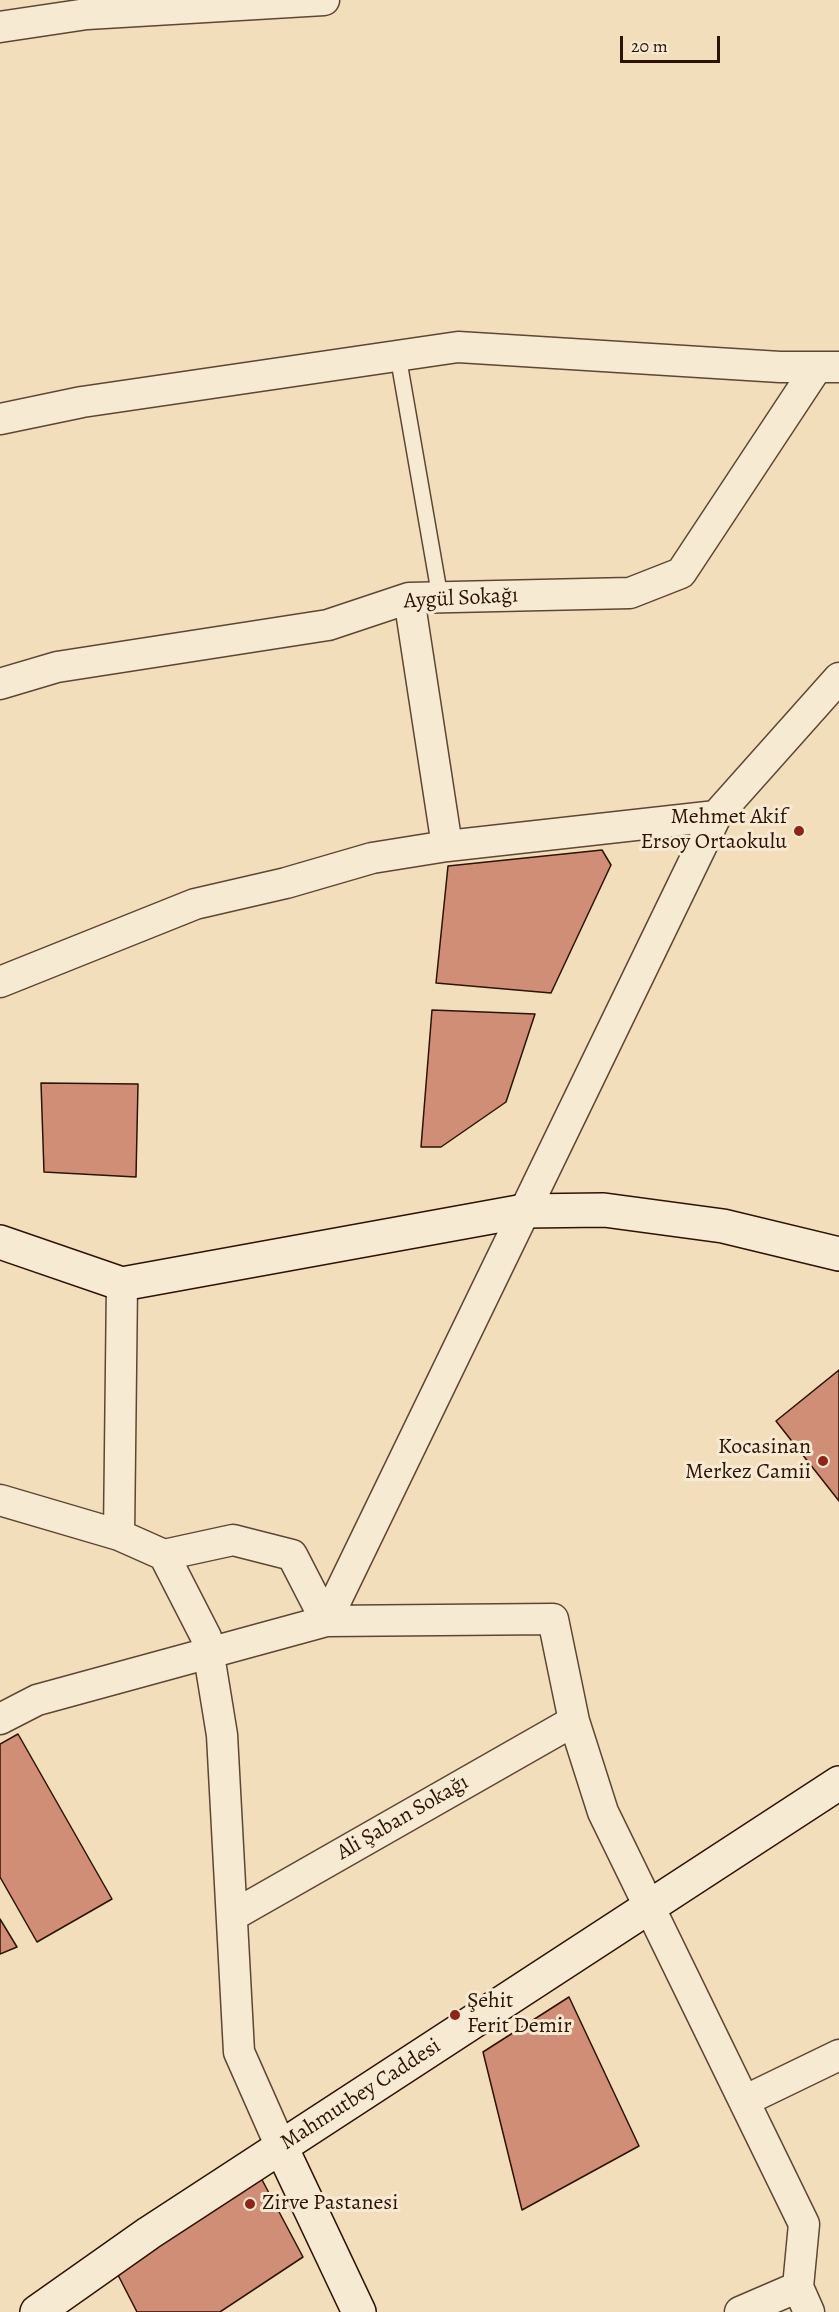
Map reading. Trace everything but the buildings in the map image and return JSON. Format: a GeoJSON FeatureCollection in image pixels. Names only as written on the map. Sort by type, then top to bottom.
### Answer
{"type":"FeatureCollection","features":[{"type":"Feature","properties":{"kind":"street"},"geometry":{"type":"LineString","coordinates":[[0,27],[86,7],[324,0]]}},
{"type":"Feature","properties":{"kind":"street"},"geometry":{"type":"LineString","coordinates":[[0,419],[82,402],[458,347],[828,367]]}},
{"type":"Feature","properties":{"kind":"street","name":"Aygül Sokağı"},"geometry":{"type":"LineString","coordinates":[[0,684],[57,667],[328,625],[409,598],[630,593],[681,573],[828,367]]}},
{"type":"Feature","properties":{"kind":"street"},"geometry":{"type":"LineString","coordinates":[[409,598],[447,846]]}},
{"type":"Feature","properties":{"kind":"street"},"geometry":{"type":"LineString","coordinates":[[326,1621],[716,816],[839,678]]}},
{"type":"Feature","properties":{"kind":"street"},"geometry":{"type":"LineString","coordinates":[[0,982],[195,904],[286,883],[372,858],[447,846],[716,816]]}},
{"type":"Feature","properties":{"kind":"street"},"geometry":{"type":"LineString","coordinates":[[0,1242],[123,1284],[524,1211],[604,1210],[723,1226],[839,1254]]}},
{"type":"Feature","properties":{"kind":"street"},"geometry":{"type":"LineString","coordinates":[[119,1535],[123,1284]]}},
{"type":"Feature","properties":{"kind":"street"},"geometry":{"type":"LineString","coordinates":[[0,1500],[119,1535],[164,1555],[233,1540],[292,1555],[326,1621]]}},
{"type":"Feature","properties":{"kind":"street"},"geometry":{"type":"LineString","coordinates":[[164,1555],[206,1637],[222,1736],[239,2052],[359,2312]]}},
{"type":"Feature","properties":{"kind":"street"},"geometry":{"type":"LineString","coordinates":[[0,1719],[37,1700],[326,1621],[553,1619],[574,1721],[603,1812],[804,2224],[804,2299],[740,2312]]}},
{"type":"Feature","properties":{"kind":"street","name":"Ali Şaban Sokağı"},"geometry":{"type":"LineString","coordinates":[[232,1916],[574,1721]]}},
{"type":"Feature","properties":{"kind":"street","name":"Mahmutbey Caddesi"},"geometry":{"type":"LineString","coordinates":[[37,2312],[149,2233],[839,1783]]}},
{"type":"Feature","properties":{"kind":"street"},"geometry":{"type":"LineString","coordinates":[[744,2101],[839,2055]]}},
{"type":"Feature","properties":{"kind":"lane"},"geometry":{"type":"LineString","coordinates":[[398,356],[440,597]]}},
{"type":"Feature","properties":{"kind":"place","name":"Mehmet Akif Ersoy Ortaokulu"},"geometry":{"type":"Point","coordinates":[799,831]}},
{"type":"Feature","properties":{"kind":"place","name":"Kocasinan Merkez Camii"},"geometry":{"type":"Point","coordinates":[823,1461]}},
{"type":"Feature","properties":{"kind":"place","name":"Şehit Ferit Demir"},"geometry":{"type":"Point","coordinates":[455,2015]}},
{"type":"Feature","properties":{"kind":"place","name":"Zirve Pastanesi"},"geometry":{"type":"Point","coordinates":[250,2204]}}]}
